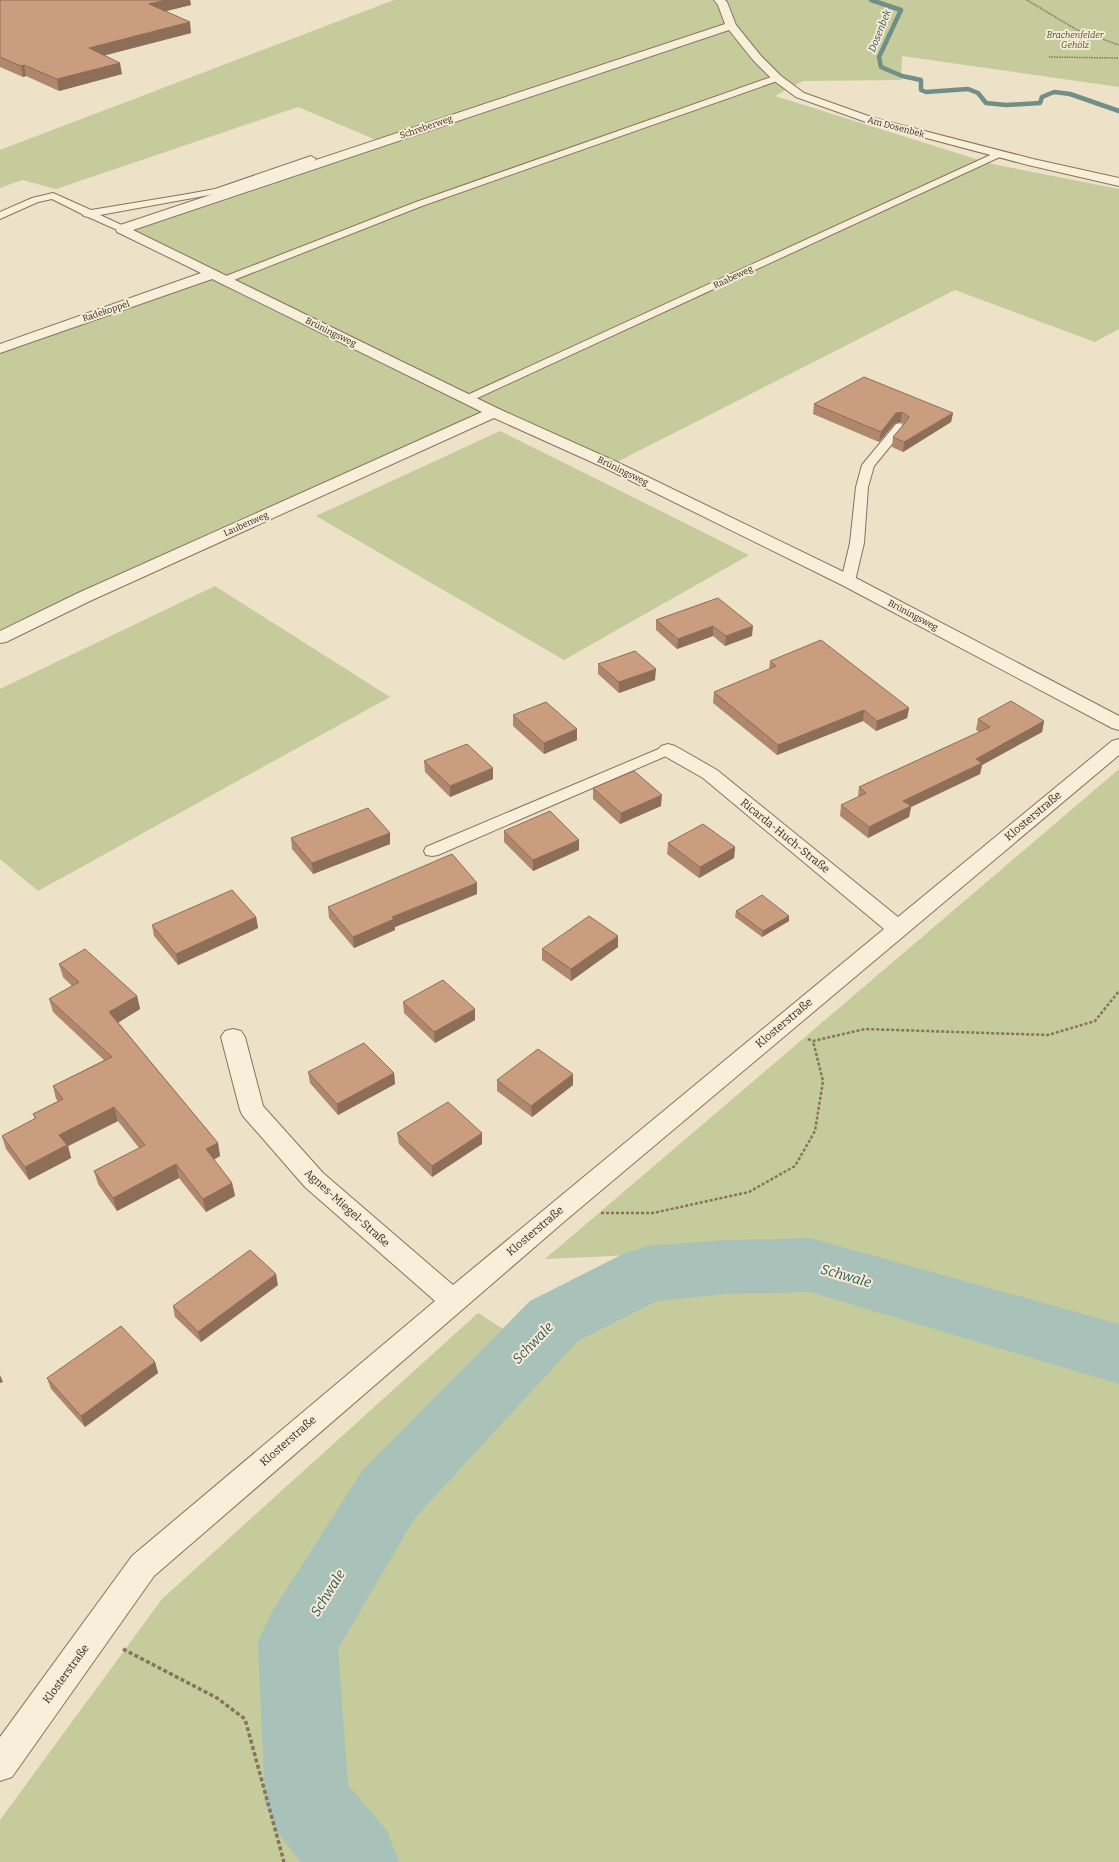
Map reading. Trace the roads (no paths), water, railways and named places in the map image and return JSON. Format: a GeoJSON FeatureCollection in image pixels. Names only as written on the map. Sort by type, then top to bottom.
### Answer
{"type":"FeatureCollection","features":[{"type":"Feature","properties":{"kind":"street","name":"Am Dosenbek"},"geometry":{"type":"LineString","coordinates":[[719,0],[723,4],[731,26],[757,58],[777,78],[800,95],[870,120],[999,154],[1119,182]]}},
{"type":"Feature","properties":{"kind":"street","name":"Schreberweg"},"geometry":{"type":"LineString","coordinates":[[122,229],[731,26]]}},
{"type":"Feature","properties":{"kind":"street","name":"Brüningsweg"},"geometry":{"type":"LineString","coordinates":[[122,229],[467,399],[611,465],[848,581],[1119,724]]}},
{"type":"Feature","properties":{"kind":"street","name":"Radekoppel"},"geometry":{"type":"LineString","coordinates":[[0,349],[219,277]]}},
{"type":"Feature","properties":{"kind":"street","name":"Laubenweg"},"geometry":{"type":"LineString","coordinates":[[0,638],[84,597],[494,412]]}},
{"type":"Feature","properties":{"kind":"street","name":"Klosterstraße"},"geometry":{"type":"LineString","coordinates":[[0,1764],[143,1566],[556,1213],[1119,745]]}},
{"type":"Feature","properties":{"kind":"street","name":"Ricarda-Huch-Straße"},"geometry":{"type":"LineString","coordinates":[[668,750],[710,774],[898,929]]}},
{"type":"Feature","properties":{"kind":"street","name":"Agnes-Miegel-Straße"},"geometry":{"type":"LineString","coordinates":[[233,1037],[252,1110],[314,1180],[453,1301]]}},
{"type":"Feature","properties":{"kind":"lane"},"geometry":{"type":"LineString","coordinates":[[219,277],[420,204],[777,78]]}},
{"type":"Feature","properties":{"kind":"lane","name":"Raabeweg"},"geometry":{"type":"LineString","coordinates":[[467,399],[999,154]]}},
{"type":"Feature","properties":{"kind":"lane"},"geometry":{"type":"LineString","coordinates":[[87,214],[216,191],[311,159]]}},
{"type":"Feature","properties":{"kind":"lane"},"geometry":{"type":"LineString","coordinates":[[0,216],[35,200],[53,196],[87,214],[122,229]]}},
{"type":"Feature","properties":{"kind":"lane"},"geometry":{"type":"LineString","coordinates":[[848,581],[857,543],[862,487],[868,465],[900,427]]}},
{"type":"Feature","properties":{"kind":"lane"},"geometry":{"type":"LineString","coordinates":[[432,851],[668,750]]}},
{"type":"Feature","properties":{"kind":"waterway","name":"Dosenbek"},"geometry":{"type":"LineString","coordinates":[[871,0],[901,10],[879,57],[881,67],[902,76],[921,80],[921,90],[926,92],[968,89],[978,93],[986,103],[1006,105],[1040,103],[1042,97],[1054,92],[1070,94],[1119,111]]}},
{"type":"Feature","properties":{"kind":"waterway","name":"Schwale"},"geometry":{"type":"LineString","coordinates":[[356,1862],[307,1802],[298,1642],[388,1495],[554,1321],[647,1274],[726,1267],[810,1265],[1119,1354]]}},
{"type":"Feature","properties":{"kind":"park label","name":"Brachenfelder Gehölz"},"geometry":{"type":"Point","coordinates":[1075,40]}}]}
